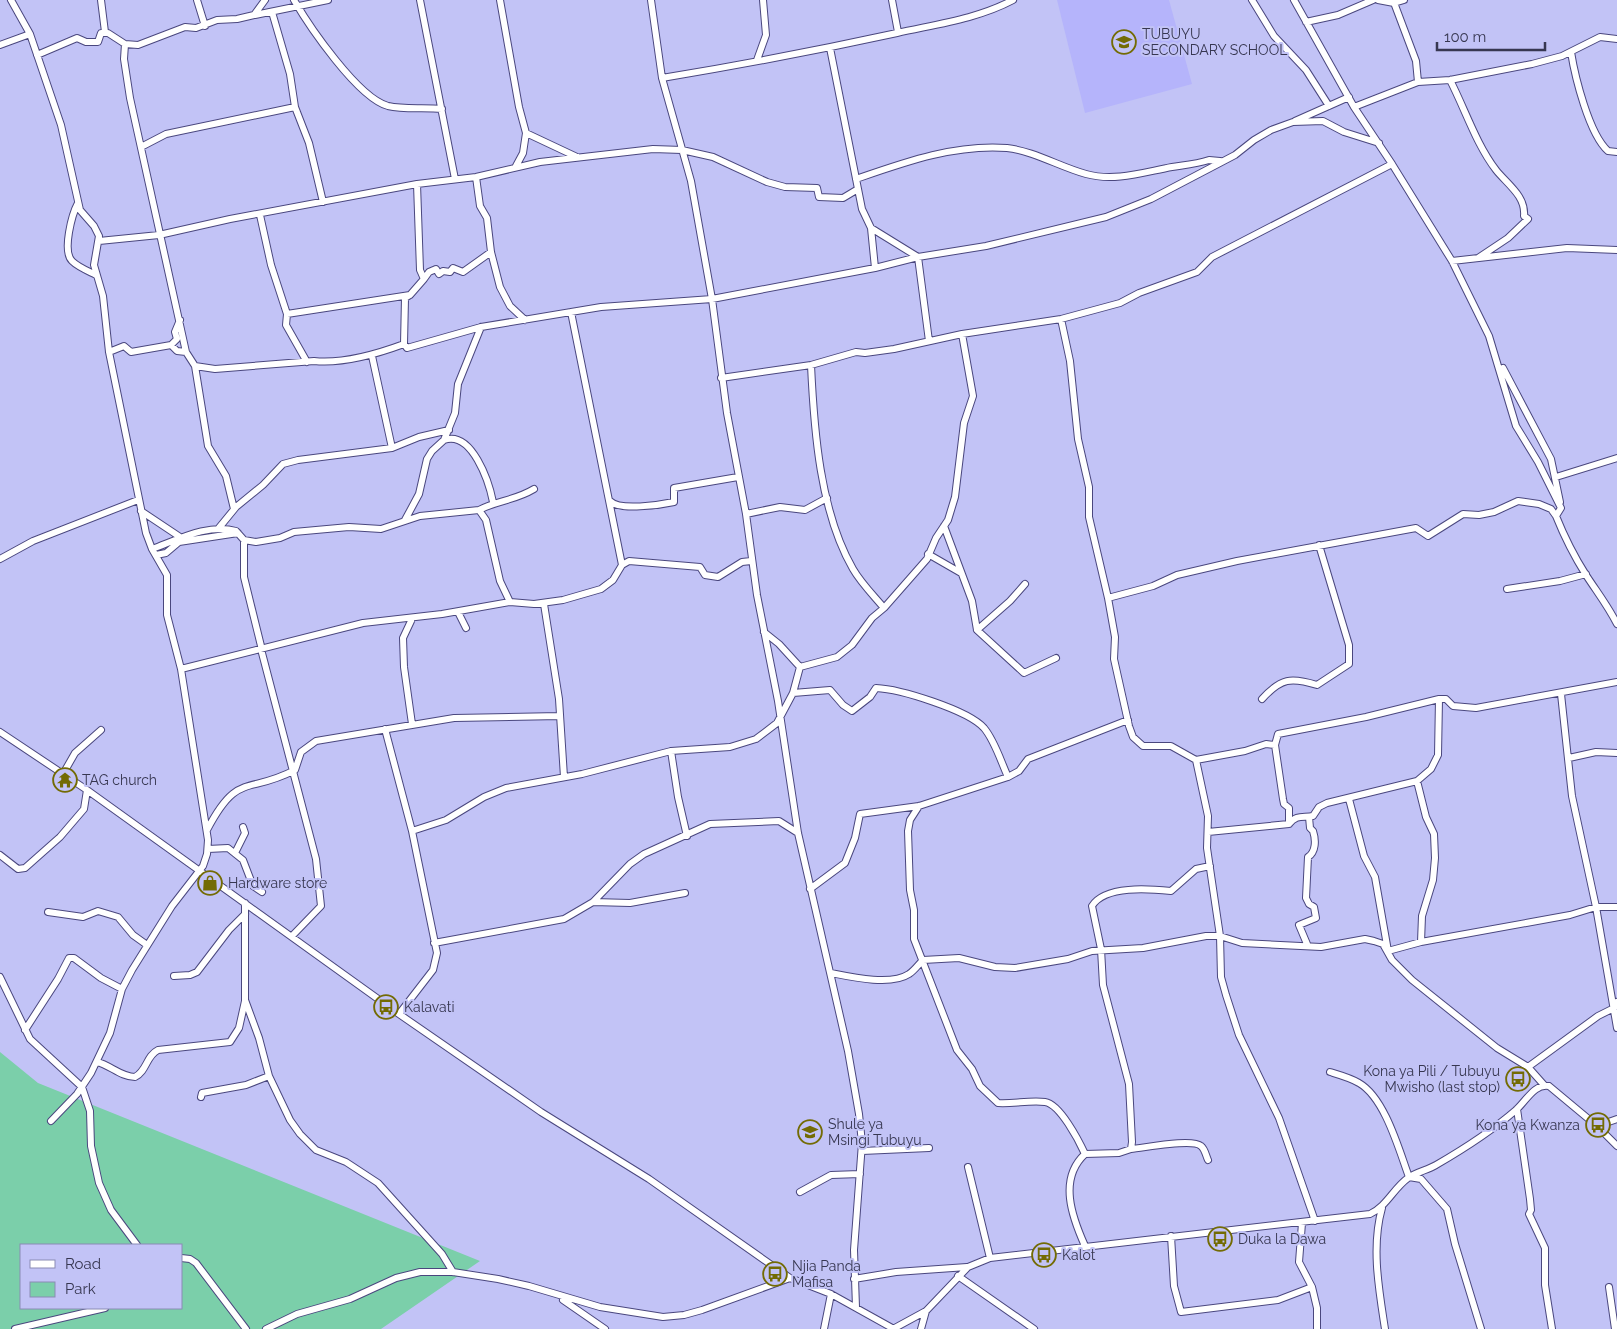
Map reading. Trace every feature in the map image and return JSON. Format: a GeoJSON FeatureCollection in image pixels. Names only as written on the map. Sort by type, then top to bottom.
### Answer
{"type":"FeatureCollection","features":[{"type":"Feature","properties":{"kind":"street"},"geometry":{"type":"LineString","coordinates":[[10,0],[30,34],[61,125],[78,203],[81,211],[94,226],[99,241],[94,261],[104,302],[109,352],[138,500],[154,552],[167,575],[167,615],[181,669],[195,767],[207,830],[208,849],[200,871],[172,906],[122,989],[110,1033],[97,1062],[82,1087],[51,1121]]}},
{"type":"Feature","properties":{"kind":"street"},"geometry":{"type":"LineString","coordinates":[[101,0],[105,32]]}},
{"type":"Feature","properties":{"kind":"street"},"geometry":{"type":"LineString","coordinates":[[197,0],[205,26]]}},
{"type":"Feature","properties":{"kind":"street"},"geometry":{"type":"LineString","coordinates":[[254,15],[265,0]]}},
{"type":"Feature","properties":{"kind":"street"},"geometry":{"type":"LineString","coordinates":[[294,0],[322,43],[375,100],[392,107],[442,109]]}},
{"type":"Feature","properties":{"kind":"street"},"geometry":{"type":"LineString","coordinates":[[105,32],[125,44],[138,45],[185,27],[205,26],[216,20],[237,19],[328,0]]}},
{"type":"Feature","properties":{"kind":"street"},"geometry":{"type":"LineString","coordinates":[[420,0],[455,179]]}},
{"type":"Feature","properties":{"kind":"street"},"geometry":{"type":"LineString","coordinates":[[500,0],[519,107],[526,133],[523,153],[516,166]]}},
{"type":"Feature","properties":{"kind":"street"},"geometry":{"type":"LineString","coordinates":[[652,0],[662,78],[691,181],[712,299],[722,378],[746,514],[751,561],[780,717],[798,833],[831,973],[855,1087],[862,1151],[854,1240],[856,1307]]}},
{"type":"Feature","properties":{"kind":"street"},"geometry":{"type":"LineString","coordinates":[[757,60],[766,35],[763,0]]}},
{"type":"Feature","properties":{"kind":"street"},"geometry":{"type":"LineString","coordinates":[[892,0],[898,32]]}},
{"type":"Feature","properties":{"kind":"street"},"geometry":{"type":"LineString","coordinates":[[662,78],[830,48],[974,16],[1013,0]]}},
{"type":"Feature","properties":{"kind":"street"},"geometry":{"type":"LineString","coordinates":[[1252,0],[1274,36],[1306,70],[1329,106]]}},
{"type":"Feature","properties":{"kind":"street"},"geometry":{"type":"LineString","coordinates":[[1294,0],[1354,107],[1379,143],[1452,261],[1489,336],[1497,357],[1551,459],[1561,508],[1556,516]]}},
{"type":"Feature","properties":{"kind":"street"},"geometry":{"type":"LineString","coordinates":[[1306,22],[1338,15],[1373,0]]}},
{"type":"Feature","properties":{"kind":"street"},"geometry":{"type":"LineString","coordinates":[[1378,0],[1404,0]]}},
{"type":"Feature","properties":{"kind":"street"},"geometry":{"type":"LineString","coordinates":[[1393,1],[1416,60],[1418,82]]}},
{"type":"Feature","properties":{"kind":"street"},"geometry":{"type":"LineString","coordinates":[[272,12],[290,74],[295,107],[308,143],[323,202]]}},
{"type":"Feature","properties":{"kind":"street"},"geometry":{"type":"LineString","coordinates":[[37,55],[77,38],[86,42],[98,42],[101,32],[105,32]]}},
{"type":"Feature","properties":{"kind":"street"},"geometry":{"type":"LineString","coordinates":[[0,45],[30,34]]}},
{"type":"Feature","properties":{"kind":"street"},"geometry":{"type":"LineString","coordinates":[[1354,107],[1418,82],[1450,80],[1532,64],[1571,52],[1600,37],[1617,39]]}},
{"type":"Feature","properties":{"kind":"street"},"geometry":{"type":"LineString","coordinates":[[125,44],[124,59],[159,235],[180,319],[186,352],[195,366],[208,446],[226,476],[234,509]]}},
{"type":"Feature","properties":{"kind":"street"},"geometry":{"type":"LineString","coordinates":[[830,48],[858,189],[865,218],[871,228],[875,268]]}},
{"type":"Feature","properties":{"kind":"street"},"geometry":{"type":"LineString","coordinates":[[1571,52],[1576,79],[1597,138],[1608,151],[1617,152]]}},
{"type":"Feature","properties":{"kind":"street"},"geometry":{"type":"LineString","coordinates":[[1450,80],[1487,156],[1501,175],[1518,192],[1524,216],[1528,219],[1508,238],[1478,258]]}},
{"type":"Feature","properties":{"kind":"street"},"geometry":{"type":"LineString","coordinates":[[491,252],[463,272],[454,268],[450,272],[443,271],[439,274],[436,269],[429,272],[406,298],[404,344],[407,348],[481,327],[571,312],[622,305],[712,299],[875,268],[918,257],[986,246],[1120,213],[1221,161],[1235,156],[1254,140],[1271,130],[1349,97]]}},
{"type":"Feature","properties":{"kind":"street"},"geometry":{"type":"LineString","coordinates":[[141,147],[166,134],[295,107]]}},
{"type":"Feature","properties":{"kind":"street"},"geometry":{"type":"LineString","coordinates":[[1293,122],[1323,121],[1344,132],[1379,143]]}},
{"type":"Feature","properties":{"kind":"street"},"geometry":{"type":"LineString","coordinates":[[526,133],[578,158]]}},
{"type":"Feature","properties":{"kind":"street"},"geometry":{"type":"LineString","coordinates":[[99,241],[159,235],[230,219],[260,215],[417,184],[476,176],[516,166],[658,148],[682,150],[720,160],[767,182],[783,186],[817,188],[819,197],[843,198],[858,189]]}},
{"type":"Feature","properties":{"kind":"street"},"geometry":{"type":"LineString","coordinates":[[856,179],[929,155],[980,149],[1008,148],[1072,170],[1101,177],[1127,176],[1210,160],[1221,161]]}},
{"type":"Feature","properties":{"kind":"street"},"geometry":{"type":"LineString","coordinates":[[722,378],[811,365],[856,352],[865,353],[915,342],[929,342],[962,334],[1061,319],[1120,303],[1139,293],[1197,272],[1212,257],[1392,164]]}},
{"type":"Feature","properties":{"kind":"street"},"geometry":{"type":"LineString","coordinates":[[476,176],[480,206],[487,218],[491,252],[500,287],[507,301],[525,320]]}},
{"type":"Feature","properties":{"kind":"street"},"geometry":{"type":"LineString","coordinates":[[417,184],[420,270],[424,279]]}},
{"type":"Feature","properties":{"kind":"street"},"geometry":{"type":"LineString","coordinates":[[78,203],[72,217],[68,253],[72,262],[96,275]]}},
{"type":"Feature","properties":{"kind":"street"},"geometry":{"type":"LineString","coordinates":[[260,215],[271,265],[287,314],[286,325],[307,362]]}},
{"type":"Feature","properties":{"kind":"street"},"geometry":{"type":"LineString","coordinates":[[871,228],[913,252],[918,257],[929,342]]}},
{"type":"Feature","properties":{"kind":"street"},"geometry":{"type":"LineString","coordinates":[[1452,261],[1567,248],[1617,250]]}},
{"type":"Feature","properties":{"kind":"street"},"geometry":{"type":"LineString","coordinates":[[287,314],[410,295]]}},
{"type":"Feature","properties":{"kind":"street"},"geometry":{"type":"LineString","coordinates":[[181,669],[262,651],[363,623],[458,612],[510,602],[544,604],[601,589],[614,580],[622,565],[571,312]]}},
{"type":"Feature","properties":{"kind":"street"},"geometry":{"type":"LineString","coordinates":[[109,352],[124,346],[131,352],[171,345],[177,339],[175,332],[180,319]]}},
{"type":"Feature","properties":{"kind":"street"},"geometry":{"type":"LineString","coordinates":[[1061,319],[1068,346],[1078,439],[1089,487],[1089,516],[1115,637],[1114,660],[1133,737],[1141,745],[1171,746],[1196,760],[1245,751],[1266,744],[1275,745]]}},
{"type":"Feature","properties":{"kind":"street"},"geometry":{"type":"LineString","coordinates":[[405,520],[421,488],[427,458],[444,440],[455,413],[458,384],[481,327]]}},
{"type":"Feature","properties":{"kind":"street"},"geometry":{"type":"LineString","coordinates":[[800,667],[837,657],[852,645],[872,618],[884,608],[927,559],[944,526],[952,508],[963,428],[973,396],[962,334]]}},
{"type":"Feature","properties":{"kind":"street"},"geometry":{"type":"LineString","coordinates":[[195,366],[215,369],[327,362],[358,356],[372,356],[404,344]]}},
{"type":"Feature","properties":{"kind":"street"},"geometry":{"type":"LineString","coordinates":[[171,345],[177,351],[186,352]]}},
{"type":"Feature","properties":{"kind":"street"},"geometry":{"type":"LineString","coordinates":[[372,356],[392,448]]}},
{"type":"Feature","properties":{"kind":"street"},"geometry":{"type":"LineString","coordinates":[[1497,357],[1507,402],[1516,426],[1542,469],[1561,508]]}},
{"type":"Feature","properties":{"kind":"street"},"geometry":{"type":"LineString","coordinates":[[811,365],[813,405],[827,498],[841,544],[854,571],[884,608]]}},
{"type":"Feature","properties":{"kind":"street"},"geometry":{"type":"LineString","coordinates":[[218,529],[234,509],[263,485],[283,464],[298,460],[392,448],[419,437],[448,430]]}},
{"type":"Feature","properties":{"kind":"street"},"geometry":{"type":"LineString","coordinates":[[444,440],[456,440],[470,448],[487,479],[493,502]]}},
{"type":"Feature","properties":{"kind":"street"},"geometry":{"type":"LineString","coordinates":[[1556,477],[1617,458]]}},
{"type":"Feature","properties":{"kind":"street"},"geometry":{"type":"LineString","coordinates":[[609,500],[617,506],[650,507],[674,502],[674,488],[738,476]]}},
{"type":"Feature","properties":{"kind":"street"},"geometry":{"type":"LineString","coordinates":[[154,552],[180,537],[218,529],[231,529],[244,540],[256,542],[280,538],[294,532],[349,527],[381,529],[405,520],[433,514],[479,510],[493,502],[503,503],[521,497],[534,489]]}},
{"type":"Feature","properties":{"kind":"street"},"geometry":{"type":"LineString","coordinates":[[746,514],[780,507],[805,510],[827,498]]}},
{"type":"Feature","properties":{"kind":"street"},"geometry":{"type":"LineString","coordinates":[[0,559],[33,541],[138,500]]}},
{"type":"Feature","properties":{"kind":"street"},"geometry":{"type":"LineString","coordinates":[[1108,598],[1153,586],[1177,575],[1319,545],[1416,528],[1428,536],[1463,514],[1479,515],[1494,512],[1518,502],[1539,504],[1551,509],[1586,574],[1606,600],[1617,624]]}},
{"type":"Feature","properties":{"kind":"street"},"geometry":{"type":"LineString","coordinates":[[479,510],[486,520],[502,587],[510,602]]}},
{"type":"Feature","properties":{"kind":"street"},"geometry":{"type":"LineString","coordinates":[[142,511],[180,537]]}},
{"type":"Feature","properties":{"kind":"street"},"geometry":{"type":"LineString","coordinates":[[944,526],[974,610],[976,630],[986,640],[1016,662],[1024,672],[1056,658]]}},
{"type":"Feature","properties":{"kind":"street"},"geometry":{"type":"LineString","coordinates":[[154,552],[166,553],[179,542],[238,533]]}},
{"type":"Feature","properties":{"kind":"street"},"geometry":{"type":"LineString","coordinates":[[244,540],[244,578],[292,772],[316,859],[321,895],[321,906],[292,936]]}},
{"type":"Feature","properties":{"kind":"street"},"geometry":{"type":"LineString","coordinates":[[1262,699],[1279,684],[1296,679],[1317,686],[1349,664],[1349,645],[1319,545]]}},
{"type":"Feature","properties":{"kind":"street"},"geometry":{"type":"LineString","coordinates":[[928,554],[961,573]]}},
{"type":"Feature","properties":{"kind":"street"},"geometry":{"type":"LineString","coordinates":[[622,565],[632,561],[685,565],[700,567],[705,575],[718,577],[742,562],[751,561]]}},
{"type":"Feature","properties":{"kind":"street"},"geometry":{"type":"LineString","coordinates":[[1507,589],[1586,574]]}},
{"type":"Feature","properties":{"kind":"street"},"geometry":{"type":"LineString","coordinates":[[976,630],[1010,601],[1026,584]]}},
{"type":"Feature","properties":{"kind":"street"},"geometry":{"type":"LineString","coordinates":[[544,604],[559,699],[564,777]]}},
{"type":"Feature","properties":{"kind":"street"},"geometry":{"type":"LineString","coordinates":[[458,612],[466,628]]}},
{"type":"Feature","properties":{"kind":"street"},"geometry":{"type":"LineString","coordinates":[[411,621],[403,638],[404,667],[412,724]]}},
{"type":"Feature","properties":{"kind":"street"},"geometry":{"type":"LineString","coordinates":[[764,632],[800,667]]}},
{"type":"Feature","properties":{"kind":"street"},"geometry":{"type":"LineString","coordinates":[[412,831],[446,820],[498,791],[671,751],[738,746],[764,735],[780,717],[793,693],[800,667]]}},
{"type":"Feature","properties":{"kind":"street"},"geometry":{"type":"LineString","coordinates":[[1289,824],[1289,808],[1284,804],[1275,745],[1278,734],[1366,717],[1439,699],[1446,699],[1454,706],[1476,708],[1533,696],[1561,694],[1617,682]]}},
{"type":"Feature","properties":{"kind":"street"},"geometry":{"type":"LineString","coordinates":[[793,693],[830,690],[843,705],[852,711],[870,697],[876,688],[909,693],[968,717],[984,728],[1008,777]]}},
{"type":"Feature","properties":{"kind":"street"},"geometry":{"type":"LineString","coordinates":[[1561,694],[1576,814],[1615,1005],[1617,1028]]}},
{"type":"Feature","properties":{"kind":"street"},"geometry":{"type":"LineString","coordinates":[[1289,824],[1292,819],[1304,815],[1313,816],[1319,807],[1323,805],[1417,782],[1431,769],[1438,755],[1439,699]]}},
{"type":"Feature","properties":{"kind":"street"},"geometry":{"type":"LineString","coordinates":[[207,830],[218,810],[236,790],[297,769],[301,752],[311,743],[454,718],[560,716]]}},
{"type":"Feature","properties":{"kind":"street"},"geometry":{"type":"LineString","coordinates":[[810,889],[845,863],[855,838],[859,814],[883,809],[919,806],[1008,777],[1019,772],[1028,759],[1128,720]]}},
{"type":"Feature","properties":{"kind":"street"},"geometry":{"type":"LineString","coordinates":[[385,729],[412,831],[437,959],[433,970],[399,1014]]}},
{"type":"Feature","properties":{"kind":"street"},"geometry":{"type":"LineString","coordinates":[[64,774],[74,753],[101,730]]}},
{"type":"Feature","properties":{"kind":"street"},"geometry":{"type":"LineString","coordinates":[[0,732],[87,790],[399,1014],[541,1112],[649,1179],[790,1278],[831,1294],[893,1329],[926,1311],[968,1267]]}},
{"type":"Feature","properties":{"kind":"street"},"geometry":{"type":"LineString","coordinates":[[671,751],[678,797],[687,836]]}},
{"type":"Feature","properties":{"kind":"street"},"geometry":{"type":"LineString","coordinates":[[1569,758],[1596,752],[1617,753]]}},
{"type":"Feature","properties":{"kind":"street"},"geometry":{"type":"LineString","coordinates":[[1196,760],[1208,816],[1206,848],[1220,936],[1222,977],[1232,1019],[1279,1118],[1315,1221]]}},
{"type":"Feature","properties":{"kind":"street"},"geometry":{"type":"LineString","coordinates":[[1417,782],[1426,817],[1434,834],[1435,858],[1432,880],[1422,916],[1421,942]]}},
{"type":"Feature","properties":{"kind":"street"},"geometry":{"type":"LineString","coordinates":[[0,856],[18,869],[25,868],[60,837],[84,809],[87,790]]}},
{"type":"Feature","properties":{"kind":"street"},"geometry":{"type":"LineString","coordinates":[[1349,799],[1364,856],[1375,877],[1388,951],[1392,960],[1429,994],[1497,1048],[1528,1067],[1544,1085],[1549,1086],[1597,1126],[1617,1146]]}},
{"type":"Feature","properties":{"kind":"street"},"geometry":{"type":"LineString","coordinates":[[919,806],[910,820],[908,831],[910,890],[914,910],[914,940],[955,1043],[980,1086],[1000,1103],[1048,1102],[1074,1130],[1085,1154]]}},
{"type":"Feature","properties":{"kind":"street"},"geometry":{"type":"LineString","coordinates":[[1307,944],[1299,925],[1316,918],[1314,907],[1309,904],[1306,898],[1308,858],[1312,854],[1315,845],[1309,817]]}},
{"type":"Feature","properties":{"kind":"street"},"geometry":{"type":"LineString","coordinates":[[434,943],[557,921],[572,915],[593,902],[630,864],[644,854],[710,824],[777,821],[782,822],[798,833]]}},
{"type":"Feature","properties":{"kind":"street"},"geometry":{"type":"LineString","coordinates":[[1208,832],[1289,824]]}},
{"type":"Feature","properties":{"kind":"street"},"geometry":{"type":"LineString","coordinates":[[235,853],[245,833],[244,827]]}},
{"type":"Feature","properties":{"kind":"street"},"geometry":{"type":"LineString","coordinates":[[208,849],[228,848],[235,853],[243,860],[253,886],[262,892]]}},
{"type":"Feature","properties":{"kind":"street"},"geometry":{"type":"LineString","coordinates":[[1131,1149],[1130,1090],[1102,985],[1101,949],[1091,908],[1095,902],[1125,890],[1171,891],[1196,869],[1210,866]]}},
{"type":"Feature","properties":{"kind":"street"},"geometry":{"type":"LineString","coordinates":[[593,902],[630,903],[684,893]]}},
{"type":"Feature","properties":{"kind":"street"},"geometry":{"type":"LineString","coordinates":[[97,1062],[106,1064],[126,1076],[135,1077],[143,1072],[150,1057],[158,1050],[230,1042],[239,1028],[245,1000],[245,902]]}},
{"type":"Feature","properties":{"kind":"street"},"geometry":{"type":"LineString","coordinates":[[1388,951],[1421,942],[1544,920],[1596,907],[1617,907]]}},
{"type":"Feature","properties":{"kind":"street"},"geometry":{"type":"LineString","coordinates":[[48,912],[83,917],[98,911],[118,917],[133,935],[147,945]]}},
{"type":"Feature","properties":{"kind":"street"},"geometry":{"type":"LineString","coordinates":[[174,976],[192,975],[197,972],[229,930],[244,914]]}},
{"type":"Feature","properties":{"kind":"street"},"geometry":{"type":"LineString","coordinates":[[831,973],[864,980],[898,978],[909,974],[923,960],[961,958],[995,967],[1015,968],[1068,959],[1101,949],[1143,948],[1206,936],[1220,936],[1242,943],[1327,946],[1364,939],[1380,942],[1388,951]]}},
{"type":"Feature","properties":{"kind":"street"},"geometry":{"type":"LineString","coordinates":[[25,1030],[58,979],[69,958],[74,958],[101,978],[122,989]]}},
{"type":"Feature","properties":{"kind":"street"},"geometry":{"type":"LineString","coordinates":[[0,977],[25,1030],[36,1046],[68,1072],[82,1087],[90,1111],[91,1146],[99,1182],[112,1210],[136,1244]]}},
{"type":"Feature","properties":{"kind":"street"},"geometry":{"type":"LineString","coordinates":[[245,1000],[259,1038],[269,1076],[290,1120],[316,1150],[340,1159],[378,1183],[442,1254],[453,1272]]}},
{"type":"Feature","properties":{"kind":"street"},"geometry":{"type":"LineString","coordinates":[[1528,1067],[1615,1005]]}},
{"type":"Feature","properties":{"kind":"street"},"geometry":{"type":"LineString","coordinates":[[1330,1072],[1358,1082],[1373,1097],[1392,1129],[1409,1177]]}},
{"type":"Feature","properties":{"kind":"street"},"geometry":{"type":"LineString","coordinates":[[201,1097],[202,1093],[246,1085],[269,1076]]}},
{"type":"Feature","properties":{"kind":"street"},"geometry":{"type":"LineString","coordinates":[[854,1279],[896,1272],[968,1267],[990,1258],[1085,1246],[1370,1214],[1382,1208],[1409,1177],[1436,1165],[1517,1109],[1530,1094],[1544,1085]]}},
{"type":"Feature","properties":{"kind":"street"},"geometry":{"type":"LineString","coordinates":[[1517,1109],[1530,1204],[1529,1214],[1545,1248],[1545,1285],[1552,1329]]}},
{"type":"Feature","properties":{"kind":"street"},"geometry":{"type":"LineString","coordinates":[[1597,1126],[1617,1119]]}},
{"type":"Feature","properties":{"kind":"street"},"geometry":{"type":"LineString","coordinates":[[1085,1246],[1074,1214],[1069,1188],[1073,1168],[1085,1154],[1119,1153],[1131,1149],[1197,1144],[1202,1147],[1208,1160]]}},
{"type":"Feature","properties":{"kind":"street"},"geometry":{"type":"LineString","coordinates":[[862,1151],[929,1148]]}},
{"type":"Feature","properties":{"kind":"street"},"geometry":{"type":"LineString","coordinates":[[968,1167],[990,1258]]}},
{"type":"Feature","properties":{"kind":"street"},"geometry":{"type":"LineString","coordinates":[[800,1192],[831,1175],[860,1174]]}},
{"type":"Feature","properties":{"kind":"street"},"geometry":{"type":"LineString","coordinates":[[1409,1177],[1421,1179],[1447,1209],[1455,1244],[1481,1329]]}},
{"type":"Feature","properties":{"kind":"street"},"geometry":{"type":"LineString","coordinates":[[1382,1208],[1377,1234],[1378,1278],[1385,1329]]}},
{"type":"Feature","properties":{"kind":"street"},"geometry":{"type":"LineString","coordinates":[[1302,1223],[1299,1262],[1312,1287],[1317,1308],[1317,1329]]}},
{"type":"Feature","properties":{"kind":"street"},"geometry":{"type":"LineString","coordinates":[[1171,1236],[1174,1286],[1181,1312],[1278,1300],[1312,1287]]}},
{"type":"Feature","properties":{"kind":"street"},"geometry":{"type":"LineString","coordinates":[[182,1258],[192,1260],[199,1266],[246,1329]]}},
{"type":"Feature","properties":{"kind":"street"},"geometry":{"type":"LineString","coordinates":[[266,1329],[297,1314],[370,1292],[396,1278],[420,1272],[453,1272],[529,1286],[600,1307],[672,1317],[702,1310],[790,1278]]}},
{"type":"Feature","properties":{"kind":"street"},"geometry":{"type":"LineString","coordinates":[[958,1276],[1034,1329]]}},
{"type":"Feature","properties":{"kind":"street"},"geometry":{"type":"LineString","coordinates":[[1609,1287],[1615,1313],[1615,1329]]}},
{"type":"Feature","properties":{"kind":"street"},"geometry":{"type":"LineString","coordinates":[[552,1294],[574,1306],[605,1329]]}},
{"type":"Feature","properties":{"kind":"street"},"geometry":{"type":"LineString","coordinates":[[824,1329],[831,1294]]}},
{"type":"Feature","properties":{"kind":"street"},"geometry":{"type":"LineString","coordinates":[[15,1329],[101,1309]]}},
{"type":"Feature","properties":{"kind":"street"},"geometry":{"type":"LineString","coordinates":[[921,1329],[926,1311]]}},
{"type":"Feature","properties":{"kind":"shaded area","name":"TUBUYU SECONDARY SCHOOL"},"geometry":{"type":"Polygon","coordinates":[[[1057,0],[1169,0],[1192,84],[1085,113],[1057,0]]]}},
{"type":"Feature","properties":{"kind":"green space"},"geometry":{"type":"Polygon","coordinates":[[[0,1052],[38,1083],[480,1261],[381,1329],[0,1329],[0,1052]]]}},
{"type":"Feature","properties":{"kind":"place","name":"TUBUYU SECONDARY SCHOOL"},"geometry":{"type":"Point","coordinates":[1124,42]}},
{"type":"Feature","properties":{"kind":"place","name":"TAG church"},"geometry":{"type":"Point","coordinates":[65,780]}},
{"type":"Feature","properties":{"kind":"place","name":"Hardware store"},"geometry":{"type":"Point","coordinates":[210,883]}},
{"type":"Feature","properties":{"kind":"place","name":"Kalavati"},"geometry":{"type":"Point","coordinates":[386,1007]}},
{"type":"Feature","properties":{"kind":"place","name":"Kona ya Pili / Tubuyu Mwisho (last stop)"},"geometry":{"type":"Point","coordinates":[1518,1079]}},
{"type":"Feature","properties":{"kind":"place","name":"Kona ya Kwanza"},"geometry":{"type":"Point","coordinates":[1598,1125]}},
{"type":"Feature","properties":{"kind":"place","name":"Shule ya Msingi Tubuyu"},"geometry":{"type":"Point","coordinates":[810,1132]}},
{"type":"Feature","properties":{"kind":"place","name":"Duka la Dawa"},"geometry":{"type":"Point","coordinates":[1220,1239]}},
{"type":"Feature","properties":{"kind":"place","name":"Kalot"},"geometry":{"type":"Point","coordinates":[1044,1255]}},
{"type":"Feature","properties":{"kind":"place","name":"Njia Panda Mafisa"},"geometry":{"type":"Point","coordinates":[775,1274]}}]}
